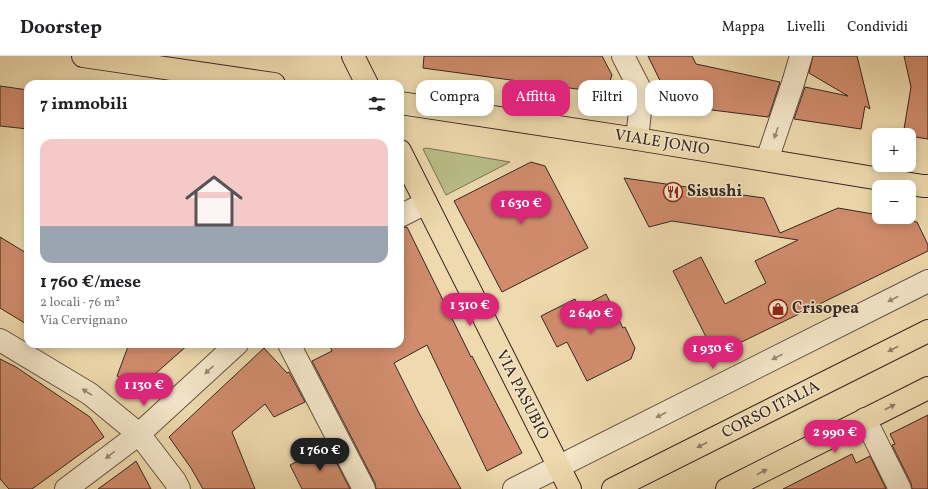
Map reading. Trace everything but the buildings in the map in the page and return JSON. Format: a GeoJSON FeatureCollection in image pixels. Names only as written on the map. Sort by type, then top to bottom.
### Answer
{"type":"FeatureCollection","features":[{"type":"Feature","properties":{"kind":"main road"},"geometry":{"type":"LineString","coordinates":[[83,56],[247,80]]}},
{"type":"Feature","properties":{"kind":"main road"},"geometry":{"type":"LineString","coordinates":[[353,56],[364,80]]}},
{"type":"Feature","properties":{"kind":"main road","name":"VIALE JONIO"},"geometry":{"type":"LineString","coordinates":[[404,103],[767,160],[926,187]]}},
{"type":"Feature","properties":{"kind":"main road","name":"VIA PASUBIO"},"geometry":{"type":"LineString","coordinates":[[404,159],[570,489]]}},
{"type":"Feature","properties":{"kind":"main road","name":"CORSO ITALIA"},"geometry":{"type":"LineString","coordinates":[[613,489],[928,331]]}},
{"type":"Feature","properties":{"kind":"main road"},"geometry":{"type":"LineString","coordinates":[[727,489],[928,388]]}},
{"type":"Feature","properties":{"kind":"street"},"geometry":{"type":"LineString","coordinates":[[623,56],[642,93],[637,139]]}},
{"type":"Feature","properties":{"kind":"street"},"geometry":{"type":"LineString","coordinates":[[767,160],[801,56]]}},
{"type":"Feature","properties":{"kind":"street"},"geometry":{"type":"LineString","coordinates":[[404,214],[426,203]]}},
{"type":"Feature","properties":{"kind":"street"},"geometry":{"type":"LineString","coordinates":[[514,489],[928,281]]}},
{"type":"Feature","properties":{"kind":"street"},"geometry":{"type":"LineString","coordinates":[[0,340],[90,394],[139,434],[175,481],[179,489]]}},
{"type":"Feature","properties":{"kind":"street"},"geometry":{"type":"LineString","coordinates":[[66,489],[139,434],[233,348]]}},
{"type":"Feature","properties":{"kind":"street"},"geometry":{"type":"LineString","coordinates":[[291,348],[364,489]]}},
{"type":"Feature","properties":{"kind":"street"},"geometry":{"type":"LineString","coordinates":[[865,420],[900,489]]}},
{"type":"Feature","properties":{"kind":"green space"},"geometry":{"type":"Polygon","coordinates":[[[426,148],[510,162],[446,195],[423,149],[426,148]]]}},
{"type":"Feature","properties":{"kind":"place","name":"Sisushi"},"geometry":{"type":"Point","coordinates":[673,192]}},
{"type":"Feature","properties":{"kind":"place","name":"Crisopea"},"geometry":{"type":"Point","coordinates":[778,309]}}]}
